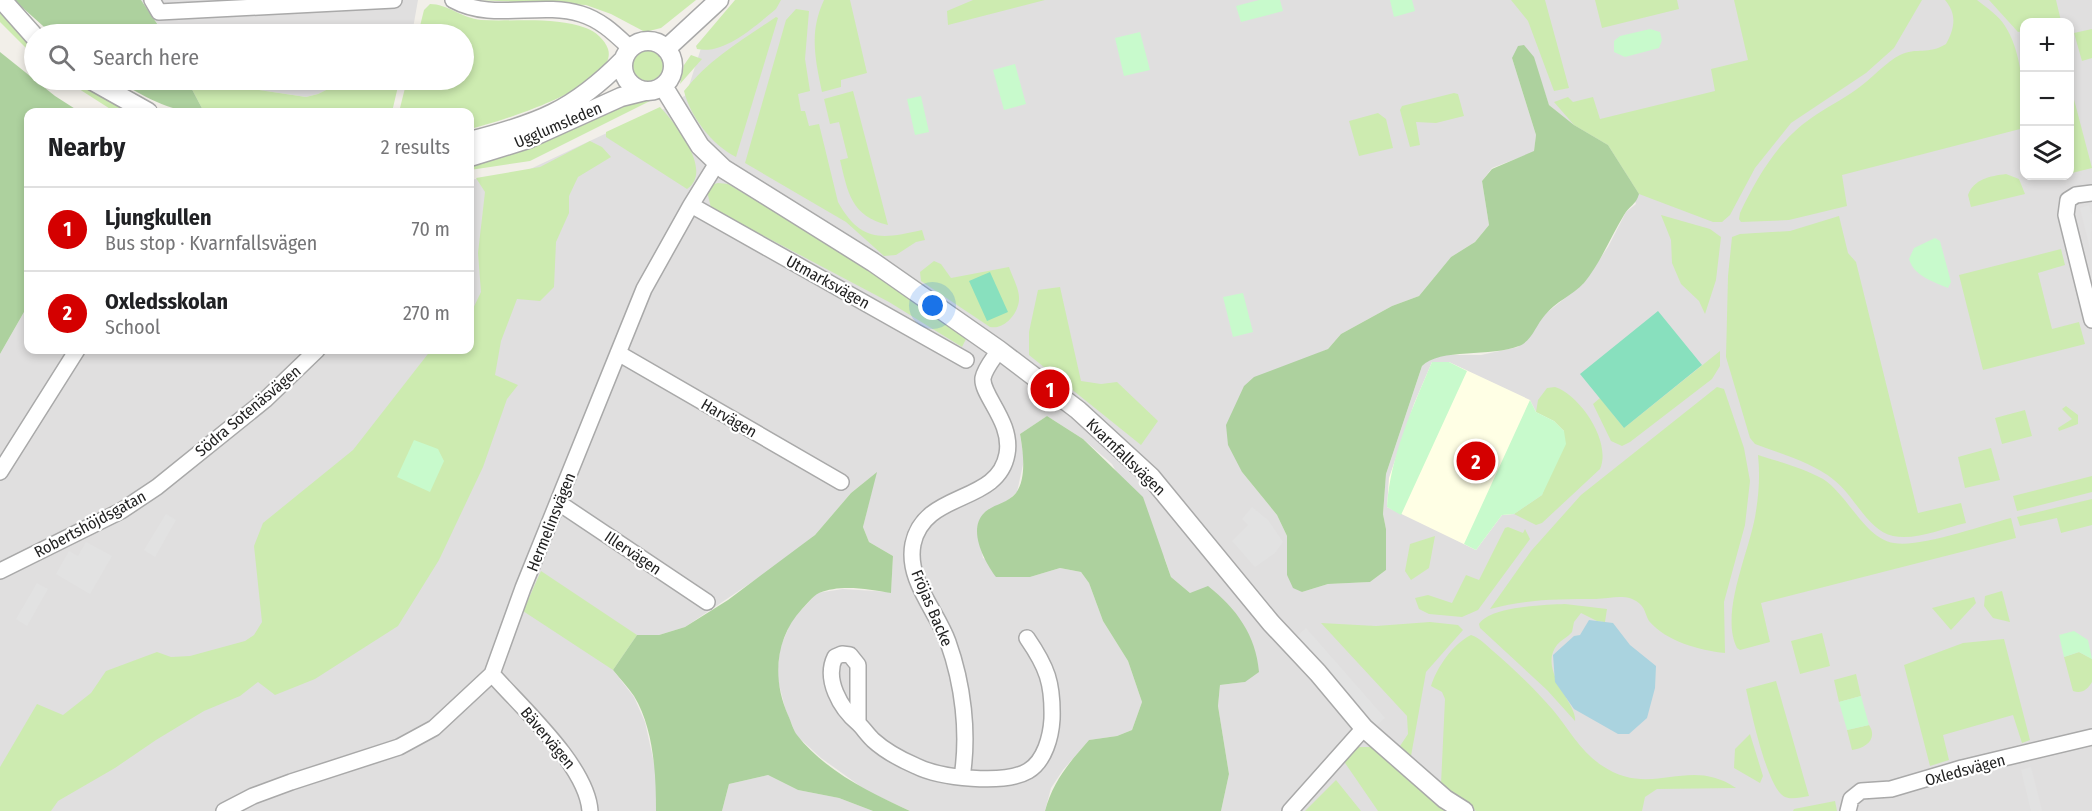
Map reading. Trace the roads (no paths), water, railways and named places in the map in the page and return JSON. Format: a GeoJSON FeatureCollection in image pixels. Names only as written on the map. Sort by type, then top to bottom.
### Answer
{"type":"FeatureCollection","features":[{"type":"Feature","properties":{"kind":"street"},"geometry":{"type":"LineString","coordinates":[[2,0],[24,25]]}},
{"type":"Feature","properties":{"kind":"street"},"geometry":{"type":"LineString","coordinates":[[156,6],[394,0]]}},
{"type":"Feature","properties":{"kind":"street"},"geometry":{"type":"LineString","coordinates":[[453,0],[481,10],[563,10],[581,14],[599,22],[627,54]]}},
{"type":"Feature","properties":{"kind":"street"},"geometry":{"type":"LineString","coordinates":[[666,49],[719,0]]}},
{"type":"Feature","properties":{"kind":"street"},"geometry":{"type":"LineString","coordinates":[[650,41],[666,49],[673,66],[669,79],[654,88],[629,83],[623,72],[627,54],[637,43],[650,41]]}},
{"type":"Feature","properties":{"kind":"street","name":"Ugglumsleden"},"geometry":{"type":"LineString","coordinates":[[474,140],[534,122],[562,110],[590,91],[627,54]]}},
{"type":"Feature","properties":{"kind":"street","name":"Ugglumsleden"},"geometry":{"type":"LineString","coordinates":[[474,156],[559,127],[621,97],[654,88]]}},
{"type":"Feature","properties":{"kind":"street","name":"Kvarnfallsvägen"},"geometry":{"type":"LineString","coordinates":[[654,88],[717,164],[873,262],[999,350],[1078,410],[1150,477],[1271,623],[1318,673],[1364,728],[1445,799],[1464,811]]}},
{"type":"Feature","properties":{"kind":"street"},"geometry":{"type":"LineString","coordinates":[[109,90],[141,108]]}},
{"type":"Feature","properties":{"kind":"street","name":"Hermelinsvägen"},"geometry":{"type":"LineString","coordinates":[[224,811],[253,796],[399,747],[417,738],[449,717],[492,674],[523,588],[644,289],[717,164]]}},
{"type":"Feature","properties":{"kind":"street"},"geometry":{"type":"LineString","coordinates":[[2092,193],[2076,195],[2068,200],[2066,215],[2092,320]]}},
{"type":"Feature","properties":{"kind":"street","name":"Utmarksvägen"},"geometry":{"type":"LineString","coordinates":[[691,205],[966,360]]}},
{"type":"Feature","properties":{"kind":"street","name":"Fröjas Backe"},"geometry":{"type":"LineString","coordinates":[[962,777],[966,752],[960,694],[948,642],[916,576],[912,561],[913,544],[920,527],[934,511],[989,484],[1004,464],[1008,453],[1006,430],[984,382],[986,371],[999,350]]}},
{"type":"Feature","properties":{"kind":"street","name":"Harvägen"},"geometry":{"type":"LineString","coordinates":[[618,353],[841,482]]}},
{"type":"Feature","properties":{"kind":"street"},"geometry":{"type":"LineString","coordinates":[[0,472],[74,354]]}},
{"type":"Feature","properties":{"kind":"street","name":"Södra Sotenäsvägen"},"geometry":{"type":"LineString","coordinates":[[177,471],[265,400],[313,354]]}},
{"type":"Feature","properties":{"kind":"street","name":"Robertshöjdsgatan"},"geometry":{"type":"LineString","coordinates":[[0,571],[121,511],[177,471]]}},
{"type":"Feature","properties":{"kind":"street","name":"Illervägen"},"geometry":{"type":"LineString","coordinates":[[559,503],[707,602]]}},
{"type":"Feature","properties":{"kind":"street"},"geometry":{"type":"LineString","coordinates":[[858,723],[874,741],[916,766],[962,777],[1028,771],[1040,760],[1051,734],[1051,685],[1045,663],[1027,638]]}},
{"type":"Feature","properties":{"kind":"street","name":"Bävervägen"},"geometry":{"type":"LineString","coordinates":[[492,674],[572,764],[585,788],[590,811]]}},
{"type":"Feature","properties":{"kind":"street"},"geometry":{"type":"LineString","coordinates":[[1290,811],[1364,728]]}},
{"type":"Feature","properties":{"kind":"street","name":"Oxledsvägen"},"geometry":{"type":"LineString","coordinates":[[1848,811],[1851,799],[1861,791],[1891,789],[1962,768],[2092,737]]}},
{"type":"Feature","properties":{"kind":"water"},"geometry":{"type":"Polygon","coordinates":[[[1589,620],[1613,623],[1630,645],[1656,666],[1655,688],[1647,718],[1629,734],[1618,734],[1574,709],[1555,682],[1553,655],[1574,636],[1580,635],[1589,620]]]}},
{"type":"Feature","properties":{"kind":"place","name":"Ljungkullen"},"geometry":{"type":"Point","coordinates":[1050,389]}},
{"type":"Feature","properties":{"kind":"place","name":"Oxledsskolan"},"geometry":{"type":"Point","coordinates":[1476,461]}}]}
